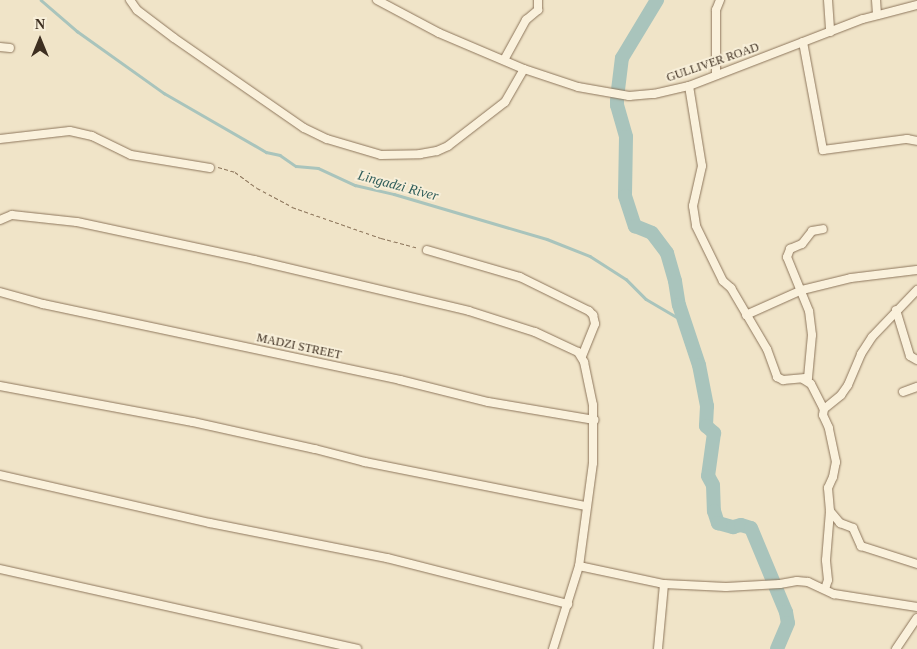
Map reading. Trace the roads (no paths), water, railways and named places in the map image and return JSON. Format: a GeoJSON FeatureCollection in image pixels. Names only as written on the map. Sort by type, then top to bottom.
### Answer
{"type":"FeatureCollection","features":[{"type":"Feature","properties":{"kind":"street"},"geometry":{"type":"LineString","coordinates":[[129,0],[174,38],[304,128],[326,139],[381,155],[420,154],[437,151],[448,146],[505,102],[524,69]]}},
{"type":"Feature","properties":{"kind":"street","name":"GULLIVER ROAD"},"geometry":{"type":"LineString","coordinates":[[377,0],[439,33],[524,69],[578,87],[629,96],[654,94],[689,86],[877,15],[917,5]]}},
{"type":"Feature","properties":{"kind":"street"},"geometry":{"type":"LineString","coordinates":[[504,60],[526,20],[538,10],[538,0]]}},
{"type":"Feature","properties":{"kind":"street"},"geometry":{"type":"LineString","coordinates":[[716,75],[716,10],[720,0]]}},
{"type":"Feature","properties":{"kind":"street"},"geometry":{"type":"LineString","coordinates":[[828,0],[830,32]]}},
{"type":"Feature","properties":{"kind":"street"},"geometry":{"type":"LineString","coordinates":[[876,0],[877,15]]}},
{"type":"Feature","properties":{"kind":"street"},"geometry":{"type":"LineString","coordinates":[[803,42],[823,150],[907,139],[917,141]]}},
{"type":"Feature","properties":{"kind":"street"},"geometry":{"type":"LineString","coordinates":[[0,47],[10,48]]}},
{"type":"Feature","properties":{"kind":"street"},"geometry":{"type":"LineString","coordinates":[[689,86],[702,166],[693,206],[693,216],[722,281],[731,288],[765,344],[777,377],[783,380],[808,378],[812,335],[809,311],[787,257],[790,249],[802,244],[812,231],[823,229]]}},
{"type":"Feature","properties":{"kind":"street"},"geometry":{"type":"LineString","coordinates":[[0,139],[70,131],[92,136],[131,155],[210,168]]}},
{"type":"Feature","properties":{"kind":"street"},"geometry":{"type":"LineString","coordinates":[[0,220],[7,216],[19,215],[85,223],[254,260],[506,322],[536,332],[569,347],[582,356]]}},
{"type":"Feature","properties":{"kind":"street"},"geometry":{"type":"LineString","coordinates":[[427,250],[520,277],[589,311],[593,315],[595,324],[582,356],[594,405],[592,464],[579,566],[553,649]]}},
{"type":"Feature","properties":{"kind":"street"},"geometry":{"type":"LineString","coordinates":[[746,315],[802,290],[851,278],[917,270]]}},
{"type":"Feature","properties":{"kind":"street"},"geometry":{"type":"LineString","coordinates":[[824,409],[841,395],[868,343],[896,310],[917,290]]}},
{"type":"Feature","properties":{"kind":"street","name":"MADZI STREET"},"geometry":{"type":"LineString","coordinates":[[0,292],[44,304],[400,380],[488,402],[594,420]]}},
{"type":"Feature","properties":{"kind":"street"},"geometry":{"type":"LineString","coordinates":[[896,310],[910,356],[917,360]]}},
{"type":"Feature","properties":{"kind":"street"},"geometry":{"type":"LineString","coordinates":[[803,379],[811,384],[824,409],[823,415],[835,452],[833,477],[828,488],[830,511],[826,560],[828,580],[824,589]]}},
{"type":"Feature","properties":{"kind":"street"},"geometry":{"type":"LineString","coordinates":[[0,386],[193,422],[315,448],[365,462],[586,506]]}},
{"type":"Feature","properties":{"kind":"street"},"geometry":{"type":"LineString","coordinates":[[903,392],[917,387]]}},
{"type":"Feature","properties":{"kind":"street"},"geometry":{"type":"LineString","coordinates":[[0,475],[210,523],[387,558],[568,604]]}},
{"type":"Feature","properties":{"kind":"street"},"geometry":{"type":"LineString","coordinates":[[830,511],[840,523],[853,528],[861,546],[917,564]]}},
{"type":"Feature","properties":{"kind":"street"},"geometry":{"type":"LineString","coordinates":[[579,566],[664,584],[726,586],[803,582],[834,594],[917,606]]}},
{"type":"Feature","properties":{"kind":"street"},"geometry":{"type":"LineString","coordinates":[[0,569],[357,649]]}},
{"type":"Feature","properties":{"kind":"street"},"geometry":{"type":"LineString","coordinates":[[658,649],[664,584]]}},
{"type":"Feature","properties":{"kind":"street"},"geometry":{"type":"LineString","coordinates":[[896,649],[917,618]]}},
{"type":"Feature","properties":{"kind":"waterway","name":"Lingadzi River"},"geometry":{"type":"LineString","coordinates":[[41,0],[77,31],[164,93],[266,152],[280,155],[296,166],[318,168],[355,185],[394,194],[547,239],[590,256],[626,279],[646,299],[685,322]]}},
{"type":"Feature","properties":{"kind":"waterway"},"geometry":{"type":"LineString","coordinates":[[618,90],[622,58],[657,0]]}},
{"type":"Feature","properties":{"kind":"waterway"},"geometry":{"type":"LineString","coordinates":[[617,99],[626,137],[625,196],[635,226],[652,233],[667,253],[679,305],[699,365],[707,406],[706,426],[714,433],[708,476],[713,485],[714,511],[718,523],[733,527],[741,525],[751,528],[786,612],[788,623],[777,649]]}}]}
